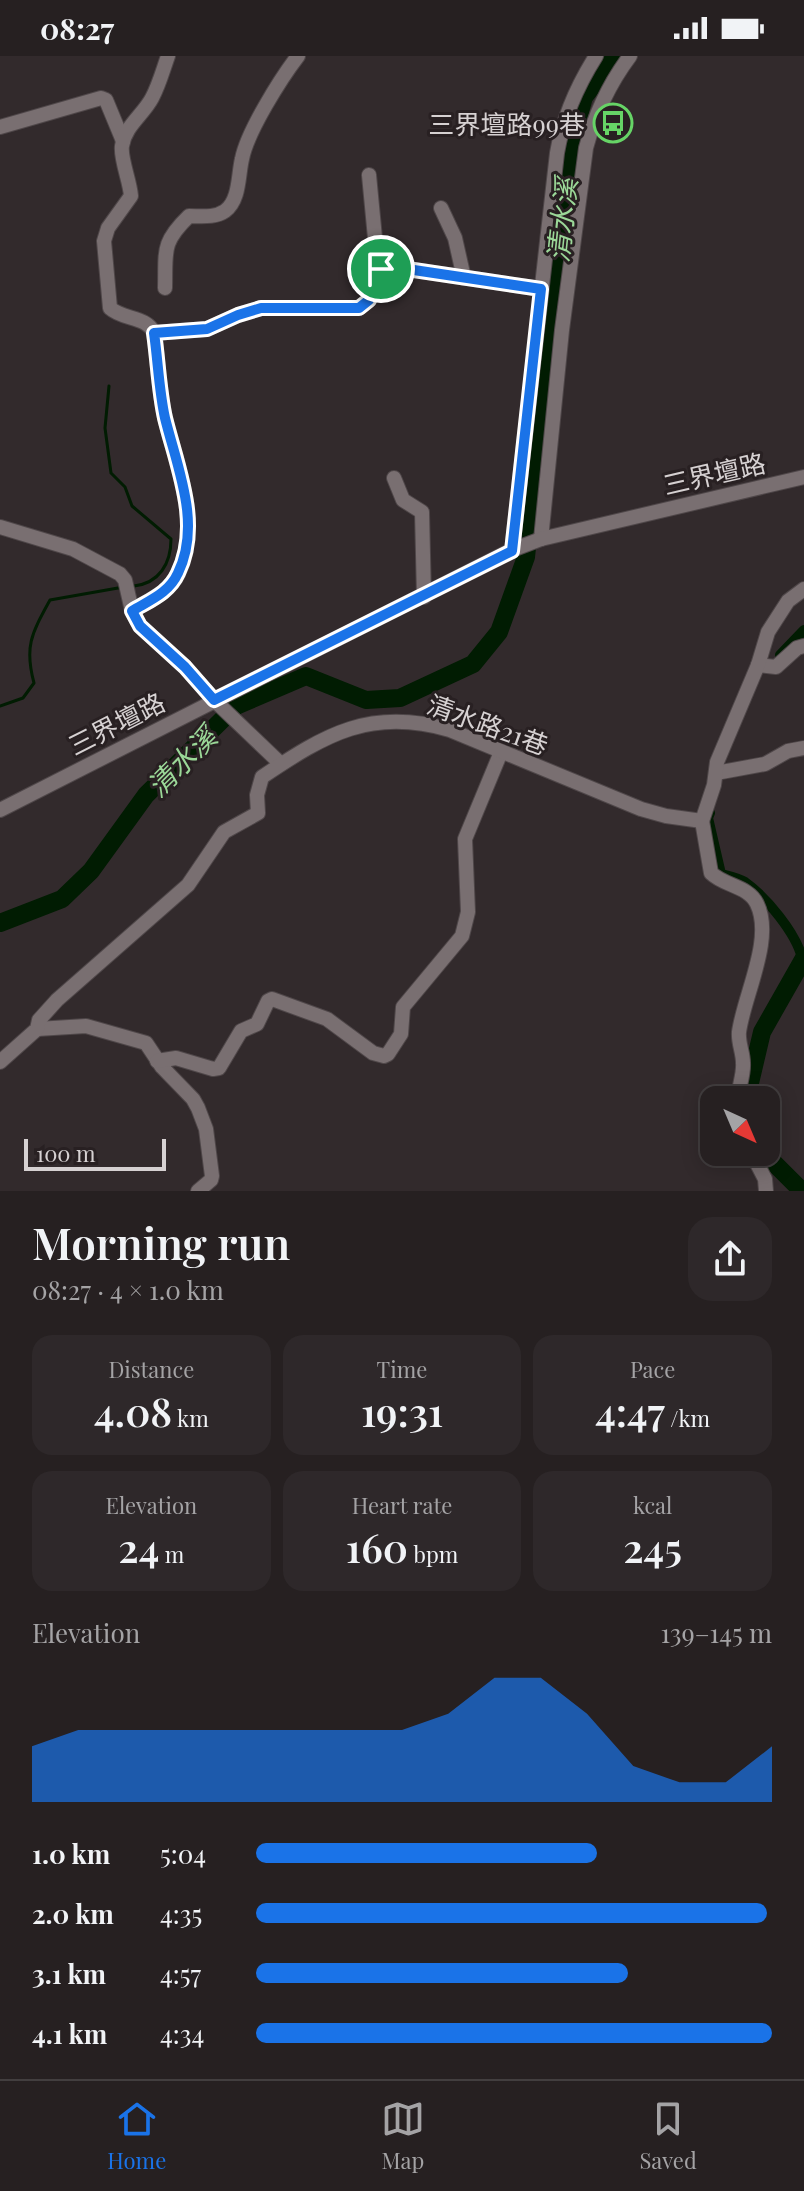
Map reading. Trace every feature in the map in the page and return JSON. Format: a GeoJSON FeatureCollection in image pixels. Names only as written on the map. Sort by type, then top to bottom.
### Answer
{"type":"FeatureCollection","features":[{"type":"Feature","properties":{"kind":"street"},"geometry":{"type":"LineString","coordinates":[[132,611],[161,595],[179,573],[188,521],[178,461],[165,417],[154,333],[147,323],[119,315],[110,308],[104,241],[108,228],[131,196],[130,178],[121,150],[123,141],[130,126],[153,96],[168,56]]}},
{"type":"Feature","properties":{"kind":"street"},"geometry":{"type":"LineString","coordinates":[[165,288],[171,234],[189,216],[215,216],[228,210],[238,189],[242,158],[249,138],[298,56]]}},
{"type":"Feature","properties":{"kind":"street"},"geometry":{"type":"LineString","coordinates":[[512,551],[561,129],[583,76],[596,56]]}},
{"type":"Feature","properties":{"kind":"street"},"geometry":{"type":"LineString","coordinates":[[541,539],[562,330],[586,148],[594,119],[615,75],[630,56]]}},
{"type":"Feature","properties":{"kind":"street"},"geometry":{"type":"LineString","coordinates":[[0,127],[101,98],[106,100],[123,141]]}},
{"type":"Feature","properties":{"kind":"street"},"geometry":{"type":"LineString","coordinates":[[369,175],[375,238],[387,266]]}},
{"type":"Feature","properties":{"kind":"street"},"geometry":{"type":"LineString","coordinates":[[441,208],[455,238],[464,278]]}},
{"type":"Feature","properties":{"kind":"street"},"geometry":{"type":"LineString","coordinates":[[154,333],[207,329],[261,308],[359,308],[369,300],[381,269],[387,266],[541,289]]}},
{"type":"Feature","properties":{"kind":"street","name":"三界壇路"},"geometry":{"type":"LineString","coordinates":[[0,810],[512,551],[541,539],[804,477]]}},
{"type":"Feature","properties":{"kind":"street"},"geometry":{"type":"LineString","coordinates":[[394,478],[403,500],[422,512],[424,597]]}},
{"type":"Feature","properties":{"kind":"street"},"geometry":{"type":"LineString","coordinates":[[0,527],[73,549],[114,569],[125,580],[132,611],[140,626],[281,764]]}},
{"type":"Feature","properties":{"kind":"street"},"geometry":{"type":"LineString","coordinates":[[740,1086],[743,1062],[738,1037],[762,939],[759,906],[739,888],[717,879],[711,873],[702,821],[717,762],[758,665],[768,632],[788,601],[804,589]]}},
{"type":"Feature","properties":{"kind":"street"},"geometry":{"type":"LineString","coordinates":[[758,665],[772,669],[797,648],[804,646]]}},
{"type":"Feature","properties":{"kind":"street","name":"清水路21巷"},"geometry":{"type":"LineString","coordinates":[[0,1062],[37,1029],[39,1020],[57,1000],[188,885],[224,832],[258,813],[262,777],[337,732],[408,720],[450,730],[641,809],[702,821]]}},
{"type":"Feature","properties":{"kind":"street"},"geometry":{"type":"LineString","coordinates":[[716,773],[765,764],[788,751],[804,748]]}},
{"type":"Feature","properties":{"kind":"street"},"geometry":{"type":"LineString","coordinates":[[157,1061],[176,1058],[219,1068],[241,1031],[257,1024],[268,1001],[272,999],[327,1019],[373,1053],[388,1054],[401,1034],[403,1007],[454,948],[467,922],[465,839],[501,752]]}},
{"type":"Feature","properties":{"kind":"street"},"geometry":{"type":"LineString","coordinates":[[37,1029],[86,1026],[146,1043],[157,1061],[193,1099],[206,1129],[212,1176],[198,1191]]}},
{"type":"Feature","properties":{"kind":"street"},"geometry":{"type":"LineString","coordinates":[[758,1166],[765,1179],[766,1191]]}},
{"type":"Feature","properties":{"kind":"waterway","name":"清水溪"},"geometry":{"type":"LineString","coordinates":[[0,923],[62,899],[91,871],[146,795],[236,706],[306,676],[366,700],[400,698],[473,664],[499,632],[526,557],[569,152],[584,97],[616,56]]}},
{"type":"Feature","properties":{"kind":"waterway"},"geometry":{"type":"LineString","coordinates":[[109,386],[105,428],[111,473],[125,487],[132,506],[171,539],[169,556],[162,571],[150,581],[134,586]]}},
{"type":"Feature","properties":{"kind":"waterway"},"geometry":{"type":"LineString","coordinates":[[0,706],[23,698],[34,683],[30,649],[38,622],[50,600],[118,588]]}},
{"type":"Feature","properties":{"kind":"waterway"},"geometry":{"type":"LineString","coordinates":[[780,655],[804,630]]}},
{"type":"Feature","properties":{"kind":"waterway"},"geometry":{"type":"LineString","coordinates":[[710,813],[708,818],[721,874],[743,881],[762,897],[787,927],[802,958]]}},
{"type":"Feature","properties":{"kind":"waterway"},"geometry":{"type":"LineString","coordinates":[[749,1086],[762,1032],[804,958]]}},
{"type":"Feature","properties":{"kind":"waterway"},"geometry":{"type":"LineString","coordinates":[[777,1166],[802,1191]]}},
{"type":"Feature","properties":{"kind":"place","name":"三界壇路99巷"},"geometry":{"type":"Point","coordinates":[613,123]}},
{"type":"Feature","properties":{"kind":"route"},"geometry":{"type":"LineString","coordinates":[[395,266],[541,289],[512,551],[214,700],[185,667],[135,621],[132,611],[161,595],[179,573],[188,521],[178,461],[165,417],[154,333],[195,332],[261,308],[359,308],[369,300],[381,269],[395,266]]}}]}
